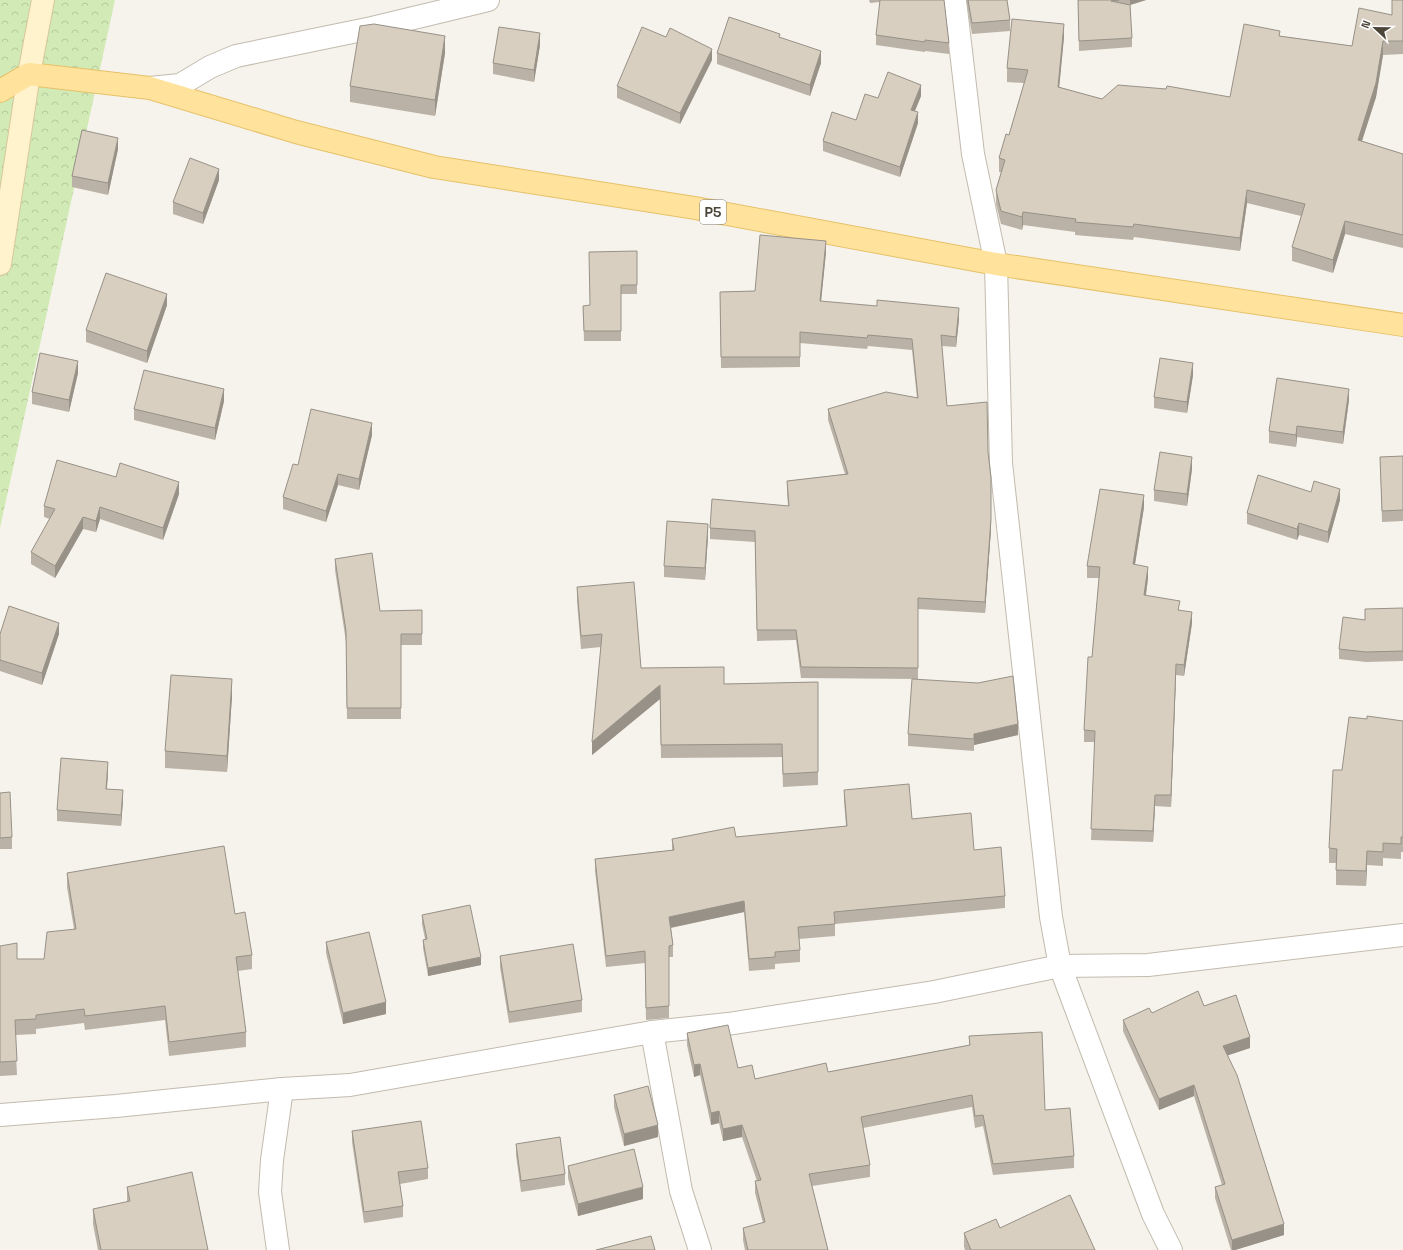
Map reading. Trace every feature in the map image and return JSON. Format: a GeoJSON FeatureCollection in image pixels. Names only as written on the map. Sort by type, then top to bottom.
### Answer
{"type":"FeatureCollection","features":[{"type":"Feature","properties":{"kind":"main road","name":"P5"},"geometry":{"type":"LineString","coordinates":[[29,74],[150,88],[296,132],[434,167],[695,208],[996,264],[1403,325]]}},
{"type":"Feature","properties":{"kind":"main road"},"geometry":{"type":"LineString","coordinates":[[0,91],[29,74]]}},
{"type":"Feature","properties":{"kind":"street"},"geometry":{"type":"LineString","coordinates":[[0,264],[29,74],[43,0]]}},
{"type":"Feature","properties":{"kind":"street"},"geometry":{"type":"LineString","coordinates":[[150,88],[180,85],[210,67],[236,56],[372,28],[488,0]]}},
{"type":"Feature","properties":{"kind":"street"},"geometry":{"type":"LineString","coordinates":[[955,0],[973,154],[996,264],[1001,463],[1051,917],[1060,966],[1154,1214],[1171,1250]]}},
{"type":"Feature","properties":{"kind":"street"},"geometry":{"type":"LineString","coordinates":[[0,1114],[124,1106],[282,1089],[350,1085],[652,1032],[728,1024],[934,992],[1060,966],[1148,966],[1403,935]]}},
{"type":"Feature","properties":{"kind":"street"},"geometry":{"type":"LineString","coordinates":[[652,1032],[681,1191],[700,1250]]}},
{"type":"Feature","properties":{"kind":"street"},"geometry":{"type":"LineString","coordinates":[[278,1250],[270,1192],[272,1160],[282,1089]]}},
{"type":"Feature","properties":{"kind":"green space"},"geometry":{"type":"Polygon","coordinates":[[[0,0],[115,0],[0,528],[0,0]]]}},
{"type":"Feature","properties":{"kind":"building"},"geometry":{"type":"Polygon","coordinates":[[[880,0],[944,0],[949,43],[925,40],[925,42],[876,35],[880,0]]]}},
{"type":"Feature","properties":{"kind":"building"},"geometry":{"type":"Polygon","coordinates":[[[968,0],[1007,0],[1010,20],[972,23],[968,0]]]}},
{"type":"Feature","properties":{"kind":"building"},"geometry":{"type":"Polygon","coordinates":[[[1078,0],[1119,0],[1111,1],[1130,5],[1132,38],[1079,41],[1078,0]]]}},
{"type":"Feature","properties":{"kind":"building"},"geometry":{"type":"Polygon","coordinates":[[[1392,0],[1403,0],[1403,41],[1383,41],[1376,83],[1358,140],[1403,154],[1403,235],[1345,221],[1333,260],[1292,247],[1305,204],[1247,190],[1240,238],[1134,224],[1133,227],[1075,222],[1076,219],[1023,212],[1022,217],[1001,211],[996,190],[1005,160],[999,158],[1006,134],[1009,135],[1028,70],[1007,68],[1012,19],[1064,24],[1058,87],[1102,99],[1118,85],[1166,89],[1167,86],[1230,97],[1244,24],[1280,31],[1279,36],[1352,46],[1359,8],[1392,15],[1392,0]]]}},
{"type":"Feature","properties":{"kind":"building"},"geometry":{"type":"Polygon","coordinates":[[[729,17],[780,34],[779,37],[821,51],[810,85],[717,53],[729,17]]]}},
{"type":"Feature","properties":{"kind":"building"},"geometry":{"type":"Polygon","coordinates":[[[374,24],[445,36],[435,100],[350,86],[360,26],[374,24]]]}},
{"type":"Feature","properties":{"kind":"building"},"geometry":{"type":"Polygon","coordinates":[[[499,27],[540,33],[534,70],[493,63],[499,27]]]}},
{"type":"Feature","properties":{"kind":"building"},"geometry":{"type":"Polygon","coordinates":[[[642,27],[666,37],[670,28],[712,49],[680,113],[617,86],[642,27]]]}},
{"type":"Feature","properties":{"kind":"building"},"geometry":{"type":"Polygon","coordinates":[[[888,72],[921,85],[911,110],[918,112],[900,167],[823,141],[832,112],[856,120],[865,94],[878,98],[888,72]]]}},
{"type":"Feature","properties":{"kind":"building"},"geometry":{"type":"Polygon","coordinates":[[[82,130],[118,138],[108,183],[72,176],[82,130]]]}},
{"type":"Feature","properties":{"kind":"building"},"geometry":{"type":"Polygon","coordinates":[[[190,158],[219,169],[203,213],[173,202],[190,158]]]}},
{"type":"Feature","properties":{"kind":"building"},"geometry":{"type":"Polygon","coordinates":[[[760,235],[826,241],[820,301],[877,306],[877,300],[959,308],[956,337],[941,335],[947,406],[987,402],[988,452],[991,478],[991,519],[985,602],[918,598],[918,668],[801,667],[796,630],[757,630],[755,531],[710,528],[712,499],[789,506],[787,481],[848,474],[828,409],[886,392],[918,398],[912,339],[868,335],[867,338],[800,332],[800,357],[721,357],[720,292],[755,291],[760,235]]]}},
{"type":"Feature","properties":{"kind":"building"},"geometry":{"type":"Polygon","coordinates":[[[637,251],[637,285],[621,285],[621,331],[584,331],[583,306],[590,305],[589,252],[637,251]]]}},
{"type":"Feature","properties":{"kind":"building"},"geometry":{"type":"Polygon","coordinates":[[[106,273],[167,294],[147,351],[86,330],[106,273]]]}},
{"type":"Feature","properties":{"kind":"building"},"geometry":{"type":"Polygon","coordinates":[[[40,353],[78,361],[69,400],[32,392],[40,353]]]}},
{"type":"Feature","properties":{"kind":"building"},"geometry":{"type":"Polygon","coordinates":[[[1160,358],[1193,363],[1187,402],[1154,397],[1160,358]]]}},
{"type":"Feature","properties":{"kind":"building"},"geometry":{"type":"Polygon","coordinates":[[[144,370],[224,389],[215,428],[134,409],[144,370]]]}},
{"type":"Feature","properties":{"kind":"building"},"geometry":{"type":"Polygon","coordinates":[[[1277,378],[1349,389],[1343,432],[1297,426],[1296,435],[1269,431],[1277,378]]]}},
{"type":"Feature","properties":{"kind":"building"},"geometry":{"type":"Polygon","coordinates":[[[311,409],[372,423],[359,479],[338,474],[326,511],[283,497],[293,464],[298,465],[311,409]]]}},
{"type":"Feature","properties":{"kind":"building"},"geometry":{"type":"Polygon","coordinates":[[[1160,452],[1192,457],[1187,494],[1154,490],[1160,452]]]}},
{"type":"Feature","properties":{"kind":"building"},"geometry":{"type":"Polygon","coordinates":[[[1403,456],[1403,510],[1382,511],[1380,457],[1403,456]]]}},
{"type":"Feature","properties":{"kind":"building"},"geometry":{"type":"Polygon","coordinates":[[[57,460],[116,477],[120,463],[179,482],[163,528],[100,507],[96,521],[83,517],[55,566],[31,552],[55,509],[44,506],[57,460]]]}},
{"type":"Feature","properties":{"kind":"building"},"geometry":{"type":"Polygon","coordinates":[[[1258,475],[1311,492],[1314,481],[1340,489],[1328,532],[1299,523],[1297,529],[1247,513],[1258,475]]]}},
{"type":"Feature","properties":{"kind":"building"},"geometry":{"type":"Polygon","coordinates":[[[1100,489],[1144,495],[1133,564],[1148,567],[1144,595],[1180,601],[1178,610],[1192,612],[1184,665],[1176,664],[1171,795],[1155,795],[1153,831],[1091,829],[1095,731],[1084,730],[1088,657],[1092,657],[1100,567],[1087,566],[1100,489]]]}},
{"type":"Feature","properties":{"kind":"building"},"geometry":{"type":"Polygon","coordinates":[[[667,521],[708,524],[705,568],[664,566],[667,521]]]}},
{"type":"Feature","properties":{"kind":"building"},"geometry":{"type":"Polygon","coordinates":[[[372,553],[380,611],[422,610],[422,634],[401,634],[401,708],[347,708],[346,631],[335,559],[372,553]]]}},
{"type":"Feature","properties":{"kind":"building"},"geometry":{"type":"Polygon","coordinates":[[[634,582],[641,668],[724,667],[724,684],[818,682],[818,772],[783,774],[782,744],[661,745],[660,685],[592,742],[602,634],[581,636],[577,587],[634,582]]]}},
{"type":"Feature","properties":{"kind":"building"},"geometry":{"type":"Polygon","coordinates":[[[9,606],[59,623],[42,673],[0,660],[0,634],[9,606]]]}},
{"type":"Feature","properties":{"kind":"building"},"geometry":{"type":"Polygon","coordinates":[[[1403,608],[1403,651],[1366,652],[1339,649],[1343,617],[1365,620],[1365,609],[1403,608]]]}},
{"type":"Feature","properties":{"kind":"building"},"geometry":{"type":"Polygon","coordinates":[[[171,675],[232,679],[227,756],[165,751],[171,675]]]}},
{"type":"Feature","properties":{"kind":"building"},"geometry":{"type":"Polygon","coordinates":[[[1013,676],[1018,724],[974,734],[974,739],[908,734],[912,679],[978,683],[1013,676]]]}},
{"type":"Feature","properties":{"kind":"building"},"geometry":{"type":"Polygon","coordinates":[[[1367,716],[1403,721],[1403,837],[1401,837],[1401,844],[1383,843],[1383,852],[1367,851],[1366,871],[1336,870],[1337,849],[1329,848],[1333,770],[1342,770],[1349,717],[1367,719],[1367,716]]]}},
{"type":"Feature","properties":{"kind":"building"},"geometry":{"type":"Polygon","coordinates":[[[61,758],[108,762],[106,789],[123,790],[121,815],[57,810],[61,758]]]}},
{"type":"Feature","properties":{"kind":"building"},"geometry":{"type":"Polygon","coordinates":[[[909,784],[912,819],[971,813],[974,850],[1001,847],[1005,896],[834,912],[835,924],[798,927],[800,950],[775,952],[775,957],[749,959],[744,901],[669,917],[673,945],[669,946],[669,1006],[646,1008],[645,951],[606,956],[595,859],[674,850],[672,839],[734,827],[736,837],[847,826],[844,790],[909,784]]]}},
{"type":"Feature","properties":{"kind":"building"},"geometry":{"type":"Polygon","coordinates":[[[10,792],[12,837],[0,838],[0,793],[10,792]]]}},
{"type":"Feature","properties":{"kind":"building"},"geometry":{"type":"Polygon","coordinates":[[[224,846],[235,914],[245,912],[252,955],[236,957],[246,1032],[169,1042],[165,1006],[85,1016],[84,1009],[36,1015],[36,1019],[15,1020],[17,1061],[0,1062],[0,946],[17,943],[17,959],[44,959],[47,932],[76,929],[67,873],[224,846]]]}},
{"type":"Feature","properties":{"kind":"building"},"geometry":{"type":"Polygon","coordinates":[[[470,905],[481,957],[428,968],[423,940],[427,939],[422,915],[470,905]]]}},
{"type":"Feature","properties":{"kind":"building"},"geometry":{"type":"Polygon","coordinates":[[[369,932],[386,1002],[343,1013],[326,942],[369,932]]]}},
{"type":"Feature","properties":{"kind":"building"},"geometry":{"type":"Polygon","coordinates":[[[573,944],[582,1000],[509,1012],[500,956],[573,944]]]}},
{"type":"Feature","properties":{"kind":"building"},"geometry":{"type":"Polygon","coordinates":[[[1198,991],[1204,1006],[1236,995],[1250,1037],[1223,1046],[1237,1075],[1284,1224],[1232,1240],[1215,1187],[1225,1184],[1194,1085],[1159,1099],[1123,1020],[1149,1008],[1152,1013],[1198,991]]]}},
{"type":"Feature","properties":{"kind":"building"},"geometry":{"type":"Polygon","coordinates":[[[728,1025],[738,1068],[752,1065],[755,1079],[826,1063],[828,1072],[970,1045],[969,1036],[1042,1032],[1045,1110],[1070,1108],[1074,1156],[993,1164],[983,1115],[975,1116],[972,1095],[861,1117],[870,1165],[809,1174],[828,1250],[748,1250],[743,1228],[765,1222],[755,1181],[761,1180],[742,1125],[723,1129],[719,1111],[711,1113],[700,1064],[694,1065],[687,1033],[728,1025]]]}},
{"type":"Feature","properties":{"kind":"building"},"geometry":{"type":"Polygon","coordinates":[[[648,1086],[658,1125],[624,1134],[614,1095],[648,1086]]]}},
{"type":"Feature","properties":{"kind":"building"},"geometry":{"type":"Polygon","coordinates":[[[421,1121],[428,1168],[398,1172],[403,1206],[364,1212],[352,1131],[421,1121]]]}},
{"type":"Feature","properties":{"kind":"building"},"geometry":{"type":"Polygon","coordinates":[[[560,1137],[565,1174],[521,1181],[516,1144],[560,1137]]]}},
{"type":"Feature","properties":{"kind":"building"},"geometry":{"type":"Polygon","coordinates":[[[634,1149],[643,1187],[578,1204],[568,1166],[634,1149]]]}},
{"type":"Feature","properties":{"kind":"building"},"geometry":{"type":"Polygon","coordinates":[[[192,1172],[208,1250],[101,1250],[93,1209],[130,1201],[127,1187],[192,1172]]]}},
{"type":"Feature","properties":{"kind":"building"},"geometry":{"type":"Polygon","coordinates":[[[1070,1195],[1095,1250],[971,1250],[964,1233],[996,1219],[1000,1228],[1070,1195]]]}},
{"type":"Feature","properties":{"kind":"building"},"geometry":{"type":"Polygon","coordinates":[[[651,1236],[655,1250],[596,1250],[651,1236]]]}}]}
